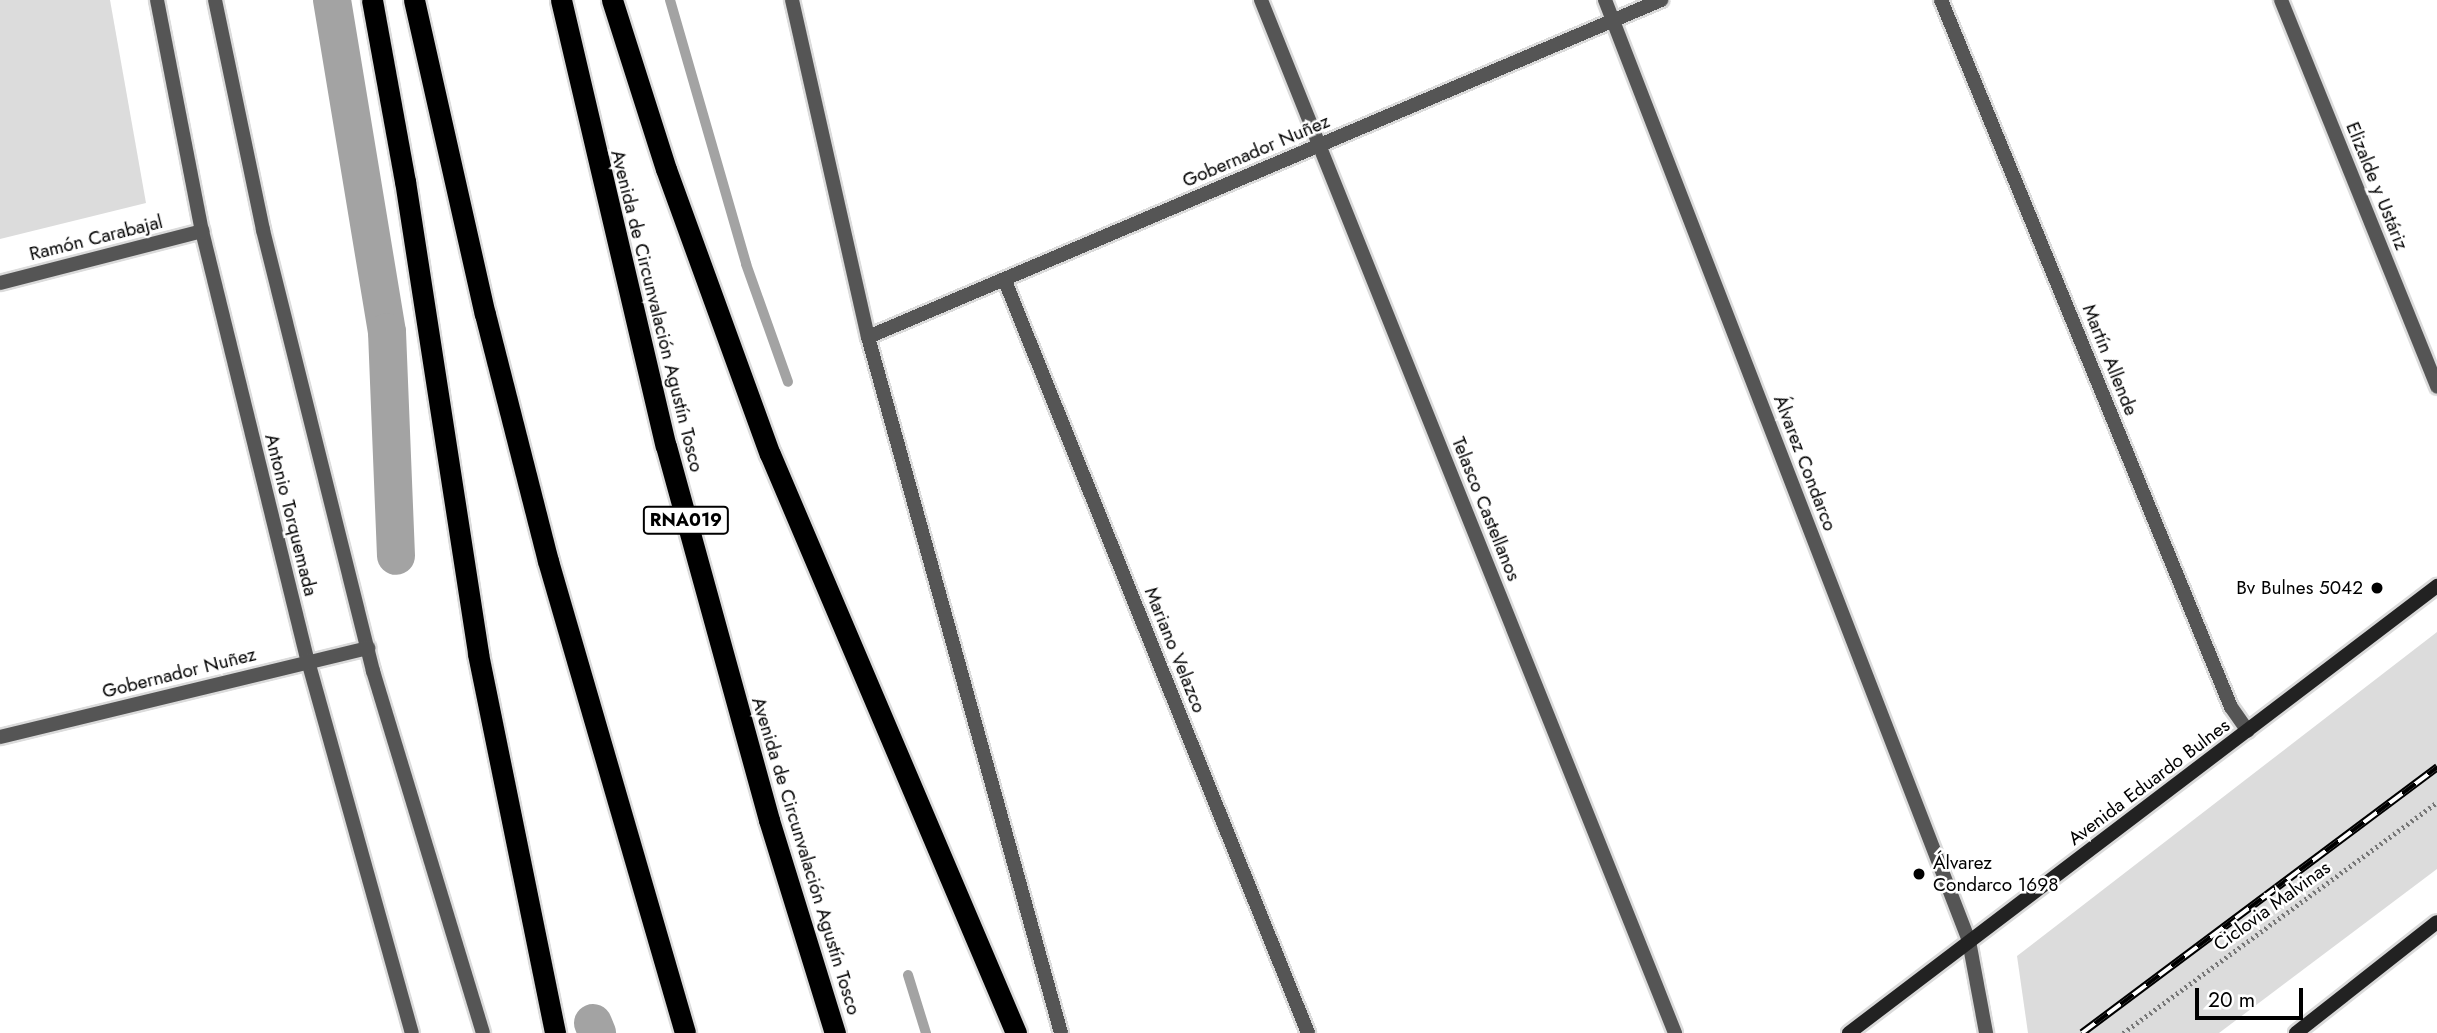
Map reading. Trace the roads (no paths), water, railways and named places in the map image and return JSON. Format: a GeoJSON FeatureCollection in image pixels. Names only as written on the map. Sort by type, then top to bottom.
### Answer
{"type":"FeatureCollection","features":[{"type":"Feature","properties":{"kind":"highway"},"geometry":{"type":"LineString","coordinates":[[372,0],[405,181],[478,654],[555,1033]]}},
{"type":"Feature","properties":{"kind":"highway"},"geometry":{"type":"LineString","coordinates":[[414,0],[485,314],[548,561],[685,1033]]}},
{"type":"Feature","properties":{"kind":"highway","name":"Avenida de Circunvalación Agustín Tosco"},"geometry":{"type":"LineString","coordinates":[[561,0],[669,460],[769,820],[835,1033]]}},
{"type":"Feature","properties":{"kind":"highway"},"geometry":{"type":"LineString","coordinates":[[612,0],[666,169],[770,454],[1016,1033]]}},
{"type":"Feature","properties":{"kind":"main road","name":"Avenida Eduardo Bulnes"},"geometry":{"type":"LineString","coordinates":[[1850,1033],[2437,586]]}},
{"type":"Feature","properties":{"kind":"main road"},"geometry":{"type":"LineString","coordinates":[[2296,1033],[2437,922]]}},
{"type":"Feature","properties":{"kind":"street","name":"Antonio Torquemada"},"geometry":{"type":"LineString","coordinates":[[157,0],[202,231],[308,661],[412,1033]]}},
{"type":"Feature","properties":{"kind":"street"},"geometry":{"type":"LineString","coordinates":[[215,0],[263,230],[368,648],[483,1033]]}},
{"type":"Feature","properties":{"kind":"street"},"geometry":{"type":"LineString","coordinates":[[792,0],[868,337],[1061,1033]]}},
{"type":"Feature","properties":{"kind":"street","name":"Telasco Castellanos"},"geometry":{"type":"LineString","coordinates":[[1261,0],[1675,1033]]}},
{"type":"Feature","properties":{"kind":"street","name":"Álvarez Condarco"},"geometry":{"type":"LineString","coordinates":[[1605,0],[1969,941],[1986,1033]]}},
{"type":"Feature","properties":{"kind":"street","name":"Gobernador Nuñez"},"geometry":{"type":"LineString","coordinates":[[868,337],[1661,0]]}},
{"type":"Feature","properties":{"kind":"street","name":"Martín Allende"},"geometry":{"type":"LineString","coordinates":[[1941,0],[2226,694],[2248,731]]}},
{"type":"Feature","properties":{"kind":"street","name":"Elizalde y Ustáriz"},"geometry":{"type":"LineString","coordinates":[[2281,0],[2437,387]]}},
{"type":"Feature","properties":{"kind":"street","name":"Ramón Carabajal"},"geometry":{"type":"LineString","coordinates":[[0,283],[202,231]]}},
{"type":"Feature","properties":{"kind":"street","name":"Mariano Velazco"},"geometry":{"type":"LineString","coordinates":[[1005,281],[1308,1033]]}},
{"type":"Feature","properties":{"kind":"street","name":"Gobernador Nuñez"},"geometry":{"type":"LineString","coordinates":[[0,737],[368,648]]}},
{"type":"Feature","properties":{"kind":"waterway"},"geometry":{"type":"LineString","coordinates":[[332,0],[387,332],[396,556]]}},
{"type":"Feature","properties":{"kind":"waterway"},"geometry":{"type":"LineString","coordinates":[[670,0],[746,264],[788,382]]}},
{"type":"Feature","properties":{"kind":"waterway"},"geometry":{"type":"LineString","coordinates":[[908,975],[926,1033]]}},
{"type":"Feature","properties":{"kind":"waterway"},"geometry":{"type":"LineString","coordinates":[[593,1023],[597,1033]]}},
{"type":"Feature","properties":{"kind":"railway"},"geometry":{"type":"LineString","coordinates":[[2082,1033],[2437,767]]}},
{"type":"Feature","properties":{"kind":"place","name":"Bv Bulnes 5042"},"geometry":{"type":"Point","coordinates":[2377,588]}},
{"type":"Feature","properties":{"kind":"place","name":"Álvarez Condarco 1698"},"geometry":{"type":"Point","coordinates":[1919,874]}}]}
